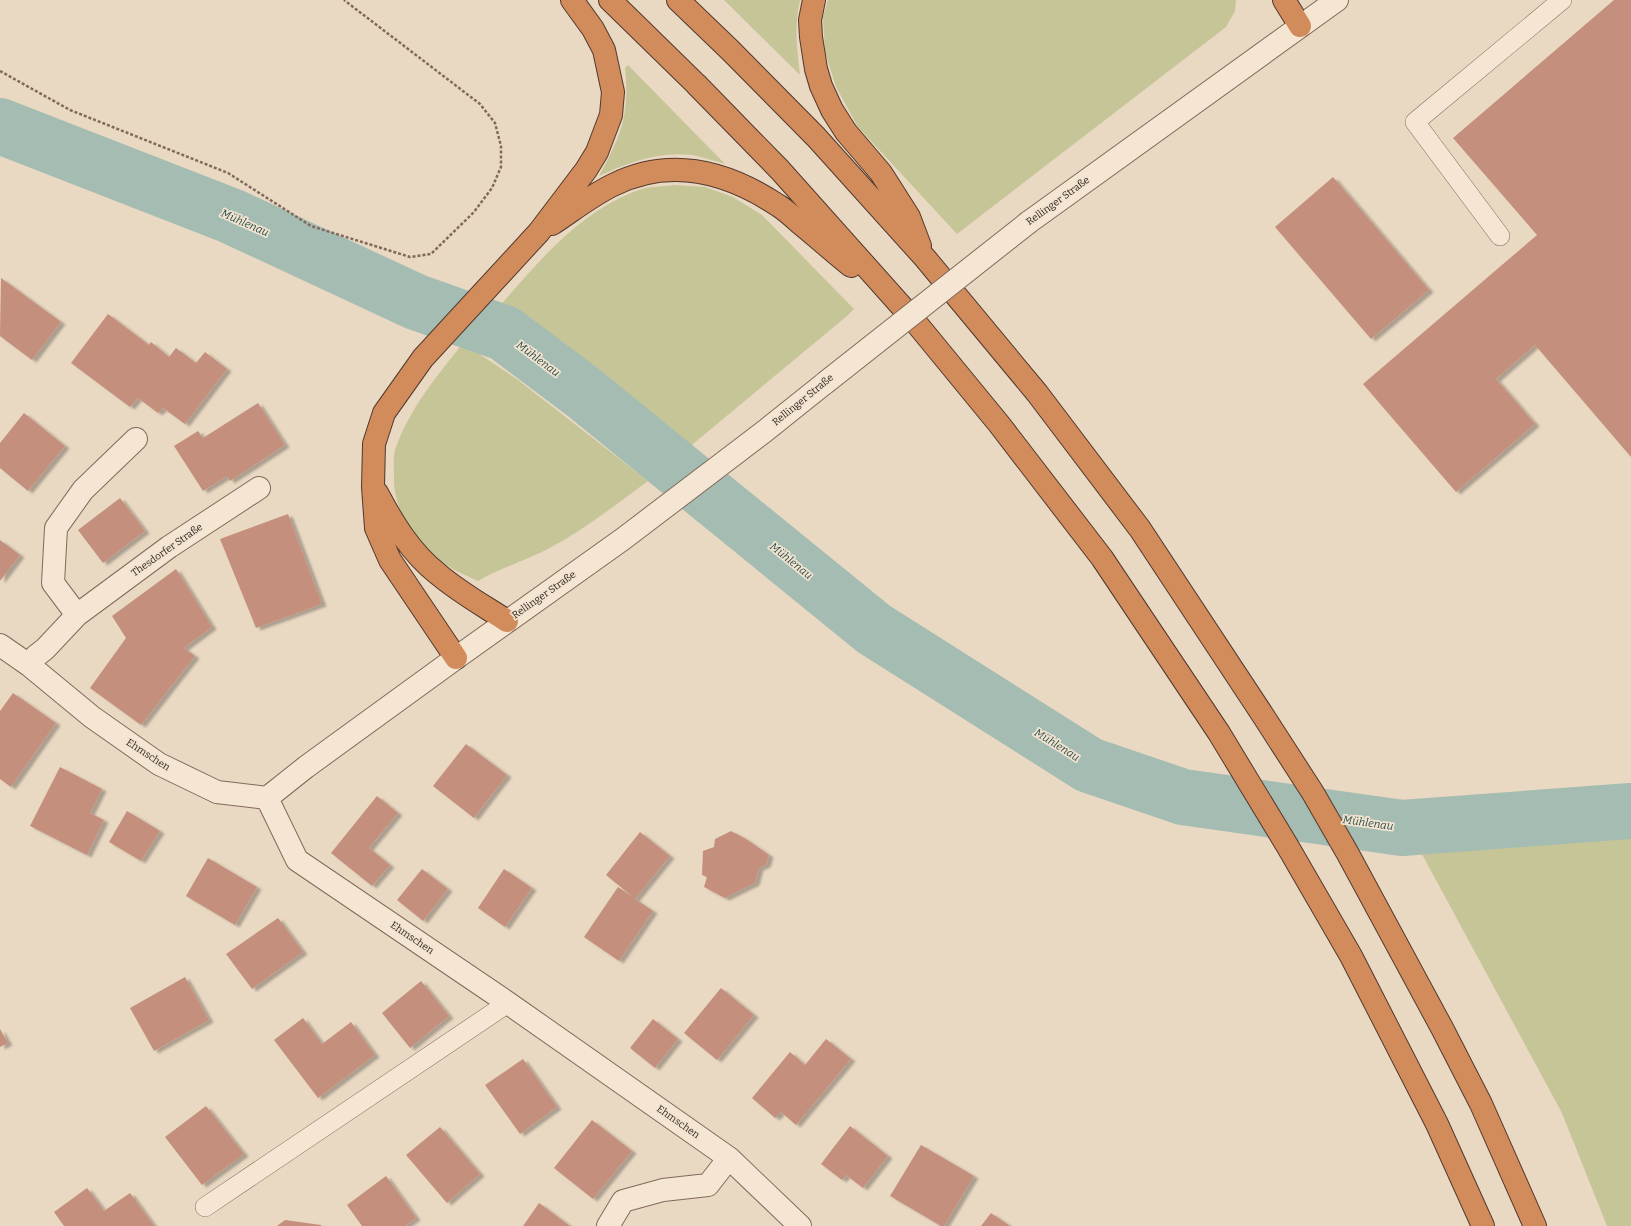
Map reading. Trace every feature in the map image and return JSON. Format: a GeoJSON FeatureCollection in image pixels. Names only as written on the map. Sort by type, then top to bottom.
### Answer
{"type":"FeatureCollection","features":[{"type":"Feature","properties":{"kind":"highway"},"geometry":{"type":"LineString","coordinates":[[456,658],[390,560],[376,528],[373,487],[374,444],[384,413],[423,358],[539,232],[586,170],[597,152],[611,115],[613,92],[604,50],[593,29],[572,0]]}},
{"type":"Feature","properties":{"kind":"highway"},"geometry":{"type":"LineString","coordinates":[[610,0],[696,84],[780,170],[912,318],[999,424],[1102,558],[1219,733],[1288,847],[1351,956],[1437,1124],[1483,1226]]}},
{"type":"Feature","properties":{"kind":"highway"},"geometry":{"type":"LineString","coordinates":[[678,0],[816,137],[925,258],[1037,393],[1140,529],[1264,717],[1348,854],[1442,1028],[1470,1084],[1535,1226]]}},
{"type":"Feature","properties":{"kind":"highway"},"geometry":{"type":"LineString","coordinates":[[814,0],[810,20],[811,37],[816,69],[821,86],[832,110],[846,132],[881,173],[909,217],[925,258]]}},
{"type":"Feature","properties":{"kind":"highway"},"geometry":{"type":"LineString","coordinates":[[1284,0],[1300,26]]}},
{"type":"Feature","properties":{"kind":"highway"},"geometry":{"type":"LineString","coordinates":[[539,232],[612,185],[633,176],[655,171],[678,169],[700,171],[721,176],[744,185],[780,206],[912,318]]}},
{"type":"Feature","properties":{"kind":"highway"},"geometry":{"type":"LineString","coordinates":[[373,487],[392,522],[410,547],[437,574],[507,621]]}},
{"type":"Feature","properties":{"kind":"street","name":"Rellinger Straße"},"geometry":{"type":"LineString","coordinates":[[267,798],[306,767],[623,539],[765,431],[1029,222],[1337,0]]}},
{"type":"Feature","properties":{"kind":"street"},"geometry":{"type":"LineString","coordinates":[[77,616],[53,583],[56,528],[83,490],[136,439]]}},
{"type":"Feature","properties":{"kind":"street","name":"Thesdorfer Straße"},"geometry":{"type":"LineString","coordinates":[[29,665],[36,656],[45,649],[77,616],[169,547],[259,488]]}},
{"type":"Feature","properties":{"kind":"street","name":"Ehmschen"},"geometry":{"type":"LineString","coordinates":[[0,645],[29,665],[92,717],[159,764],[217,792],[267,798],[297,860],[508,1003],[729,1158],[800,1226]]}},
{"type":"Feature","properties":{"kind":"street"},"geometry":{"type":"LineString","coordinates":[[608,1226],[623,1200],[663,1190],[708,1185],[729,1158]]}},
{"type":"Feature","properties":{"kind":"lane"},"geometry":{"type":"LineString","coordinates":[[1500,236],[1415,122],[1562,0]]}},
{"type":"Feature","properties":{"kind":"lane"},"geometry":{"type":"LineString","coordinates":[[205,1207],[508,1003]]}},
{"type":"Feature","properties":{"kind":"path"},"geometry":{"type":"LineString","coordinates":[[0,71],[70,110],[228,174],[311,226],[410,257],[431,254],[474,212],[492,188],[501,167],[501,146],[495,123],[480,104],[344,0]]}},
{"type":"Feature","properties":{"kind":"shaded area"},"geometry":{"type":"Polygon","coordinates":[[[724,0],[800,0],[797,19],[797,47],[800,75],[724,0]]]}},
{"type":"Feature","properties":{"kind":"shaded area"},"geometry":{"type":"Polygon","coordinates":[[[828,0],[1236,0],[1235,11],[1226,27],[957,234],[858,127],[836,87],[825,52],[823,17],[828,0]]]}},
{"type":"Feature","properties":{"kind":"shaded area"},"geometry":{"type":"Polygon","coordinates":[[[628,65],[725,164],[692,155],[680,154],[656,156],[633,162],[599,176],[613,149],[622,124],[626,99],[625,68],[628,65]]]}},
{"type":"Feature","properties":{"kind":"shaded area"},"geometry":{"type":"Polygon","coordinates":[[[673,185],[705,187],[733,197],[762,215],[854,309],[676,458],[499,307],[545,255],[579,224],[618,199],[639,190],[673,185]]]}},
{"type":"Feature","properties":{"kind":"shaded area"},"geometry":{"type":"Polygon","coordinates":[[[463,343],[518,380],[648,481],[596,519],[556,545],[478,581],[448,566],[426,549],[409,527],[402,515],[394,488],[394,456],[401,435],[424,394],[463,343]]]}},
{"type":"Feature","properties":{"kind":"shaded area"},"geometry":{"type":"Polygon","coordinates":[[[1631,832],[1631,1226],[1607,1226],[1562,1113],[1417,845],[1631,832]]]}},
{"type":"Feature","properties":{"kind":"building"},"geometry":{"type":"Polygon","coordinates":[[[1614,0],[1631,0],[1631,457],[1535,345],[1496,379],[1535,424],[1456,492],[1363,384],[1537,235],[1453,138],[1614,0]]]}},
{"type":"Feature","properties":{"kind":"building"},"geometry":{"type":"Polygon","coordinates":[[[1333,177],[1429,290],[1371,339],[1275,227],[1333,177]]]}},
{"type":"Feature","properties":{"kind":"building"},"geometry":{"type":"Polygon","coordinates":[[[1,278],[61,322],[32,360],[0,336],[1,278]]]}},
{"type":"Feature","properties":{"kind":"building"},"geometry":{"type":"Polygon","coordinates":[[[108,314],[149,345],[151,342],[169,357],[176,348],[196,363],[205,352],[227,369],[185,424],[163,408],[158,413],[138,398],[130,407],[71,363],[108,314]]]}},
{"type":"Feature","properties":{"kind":"building"},"geometry":{"type":"Polygon","coordinates":[[[258,403],[285,445],[230,481],[227,476],[203,491],[174,446],[198,431],[203,438],[258,403]]]}},
{"type":"Feature","properties":{"kind":"building"},"geometry":{"type":"Polygon","coordinates":[[[24,413],[65,446],[28,491],[0,468],[0,443],[24,413]]]}},
{"type":"Feature","properties":{"kind":"building"},"geometry":{"type":"Polygon","coordinates":[[[120,498],[145,531],[103,563],[78,530],[120,498]]]}},
{"type":"Feature","properties":{"kind":"building"},"geometry":{"type":"Polygon","coordinates":[[[288,514],[322,604],[256,628],[220,539],[288,514]]]}},
{"type":"Feature","properties":{"kind":"building"},"geometry":{"type":"Polygon","coordinates":[[[0,540],[20,555],[0,581],[0,540]]]}},
{"type":"Feature","properties":{"kind":"building"},"geometry":{"type":"Polygon","coordinates":[[[176,569],[212,627],[184,648],[195,656],[141,725],[90,688],[126,638],[112,616],[176,569]]]}},
{"type":"Feature","properties":{"kind":"building"},"geometry":{"type":"Polygon","coordinates":[[[13,693],[56,723],[11,787],[0,779],[0,711],[13,693]]]}},
{"type":"Feature","properties":{"kind":"building"},"geometry":{"type":"Polygon","coordinates":[[[466,744],[507,775],[474,818],[433,786],[466,744]]]}},
{"type":"Feature","properties":{"kind":"building"},"geometry":{"type":"Polygon","coordinates":[[[60,767],[102,789],[90,813],[104,820],[87,855],[30,826],[60,767]]]}},
{"type":"Feature","properties":{"kind":"building"},"geometry":{"type":"Polygon","coordinates":[[[377,796],[398,813],[369,848],[390,865],[372,886],[331,853],[377,796]]]}},
{"type":"Feature","properties":{"kind":"building"},"geometry":{"type":"Polygon","coordinates":[[[127,811],[160,831],[141,861],[109,842],[127,811]]]}},
{"type":"Feature","properties":{"kind":"building"},"geometry":{"type":"Polygon","coordinates":[[[731,831],[746,839],[769,855],[766,865],[759,868],[755,883],[725,898],[704,887],[707,877],[702,875],[703,851],[714,847],[715,839],[731,831]]]}},
{"type":"Feature","properties":{"kind":"building"},"geometry":{"type":"Polygon","coordinates":[[[640,832],[670,856],[635,899],[653,911],[619,961],[584,937],[618,887],[633,897],[606,875],[640,832]]]}},
{"type":"Feature","properties":{"kind":"building"},"geometry":{"type":"Polygon","coordinates":[[[208,858],[257,887],[235,925],[186,896],[208,858]]]}},
{"type":"Feature","properties":{"kind":"building"},"geometry":{"type":"Polygon","coordinates":[[[422,869],[448,889],[423,921],[397,900],[422,869]]]}},
{"type":"Feature","properties":{"kind":"building"},"geometry":{"type":"Polygon","coordinates":[[[504,869],[532,888],[505,927],[478,908],[504,869]]]}},
{"type":"Feature","properties":{"kind":"building"},"geometry":{"type":"Polygon","coordinates":[[[278,918],[303,952],[252,989],[226,954],[278,918]]]}},
{"type":"Feature","properties":{"kind":"building"},"geometry":{"type":"Polygon","coordinates":[[[185,977],[209,1020],[154,1051],[130,1008],[185,977]]]}},
{"type":"Feature","properties":{"kind":"building"},"geometry":{"type":"Polygon","coordinates":[[[421,981],[449,1016],[410,1048],[382,1013],[421,981]]]}},
{"type":"Feature","properties":{"kind":"building"},"geometry":{"type":"Polygon","coordinates":[[[721,988],[754,1015],[717,1060],[684,1033],[721,988]]]}},
{"type":"Feature","properties":{"kind":"building"},"geometry":{"type":"Polygon","coordinates":[[[303,1018],[322,1044],[351,1022],[375,1055],[318,1098],[274,1040],[303,1018]]]}},
{"type":"Feature","properties":{"kind":"building"},"geometry":{"type":"Polygon","coordinates":[[[653,1019],[678,1039],[655,1068],[630,1048],[653,1019]]]}},
{"type":"Feature","properties":{"kind":"building"},"geometry":{"type":"Polygon","coordinates":[[[0,1029],[8,1043],[0,1047],[0,1029]]]}},
{"type":"Feature","properties":{"kind":"building"},"geometry":{"type":"Polygon","coordinates":[[[826,1039],[851,1059],[796,1125],[781,1112],[775,1118],[752,1098],[790,1052],[805,1065],[826,1039]]]}},
{"type":"Feature","properties":{"kind":"building"},"geometry":{"type":"Polygon","coordinates":[[[523,1059],[557,1107],[520,1134],[485,1085],[523,1059]]]}},
{"type":"Feature","properties":{"kind":"building"},"geometry":{"type":"Polygon","coordinates":[[[206,1106],[244,1154],[202,1185],[165,1137],[206,1106]]]}},
{"type":"Feature","properties":{"kind":"building"},"geometry":{"type":"Polygon","coordinates":[[[592,1120],[632,1151],[593,1199],[554,1168],[592,1120]]]}},
{"type":"Feature","properties":{"kind":"building"},"geometry":{"type":"Polygon","coordinates":[[[850,1126],[888,1156],[863,1188],[846,1175],[842,1180],[821,1164],[850,1126]]]}},
{"type":"Feature","properties":{"kind":"building"},"geometry":{"type":"Polygon","coordinates":[[[440,1127],[480,1174],[447,1203],[406,1155],[440,1127]]]}},
{"type":"Feature","properties":{"kind":"building"},"geometry":{"type":"Polygon","coordinates":[[[921,1145],[974,1176],[944,1226],[941,1226],[890,1196],[921,1145]]]}},
{"type":"Feature","properties":{"kind":"building"},"geometry":{"type":"Polygon","coordinates":[[[386,1176],[416,1218],[405,1226],[362,1226],[347,1205],[386,1176]]]}},
{"type":"Feature","properties":{"kind":"building"},"geometry":{"type":"Polygon","coordinates":[[[87,1188],[104,1211],[130,1193],[154,1226],[64,1226],[54,1212],[87,1188]]]}},
{"type":"Feature","properties":{"kind":"building"},"geometry":{"type":"Polygon","coordinates":[[[539,1203],[570,1226],[523,1226],[539,1203]]]}},
{"type":"Feature","properties":{"kind":"building"},"geometry":{"type":"Polygon","coordinates":[[[991,1213],[1010,1226],[981,1226],[991,1213]]]}},
{"type":"Feature","properties":{"kind":"building"},"geometry":{"type":"Polygon","coordinates":[[[285,1220],[321,1225],[321,1226],[277,1226],[285,1220]]]}},
{"type":"Feature","properties":{"kind":"waterway","name":"Mühlenau"},"geometry":{"type":"LineString","coordinates":[[0,126],[231,216],[416,302],[504,333],[584,393],[874,629],[1089,765],[1183,797],[1402,828],[1631,811]]}}]}
